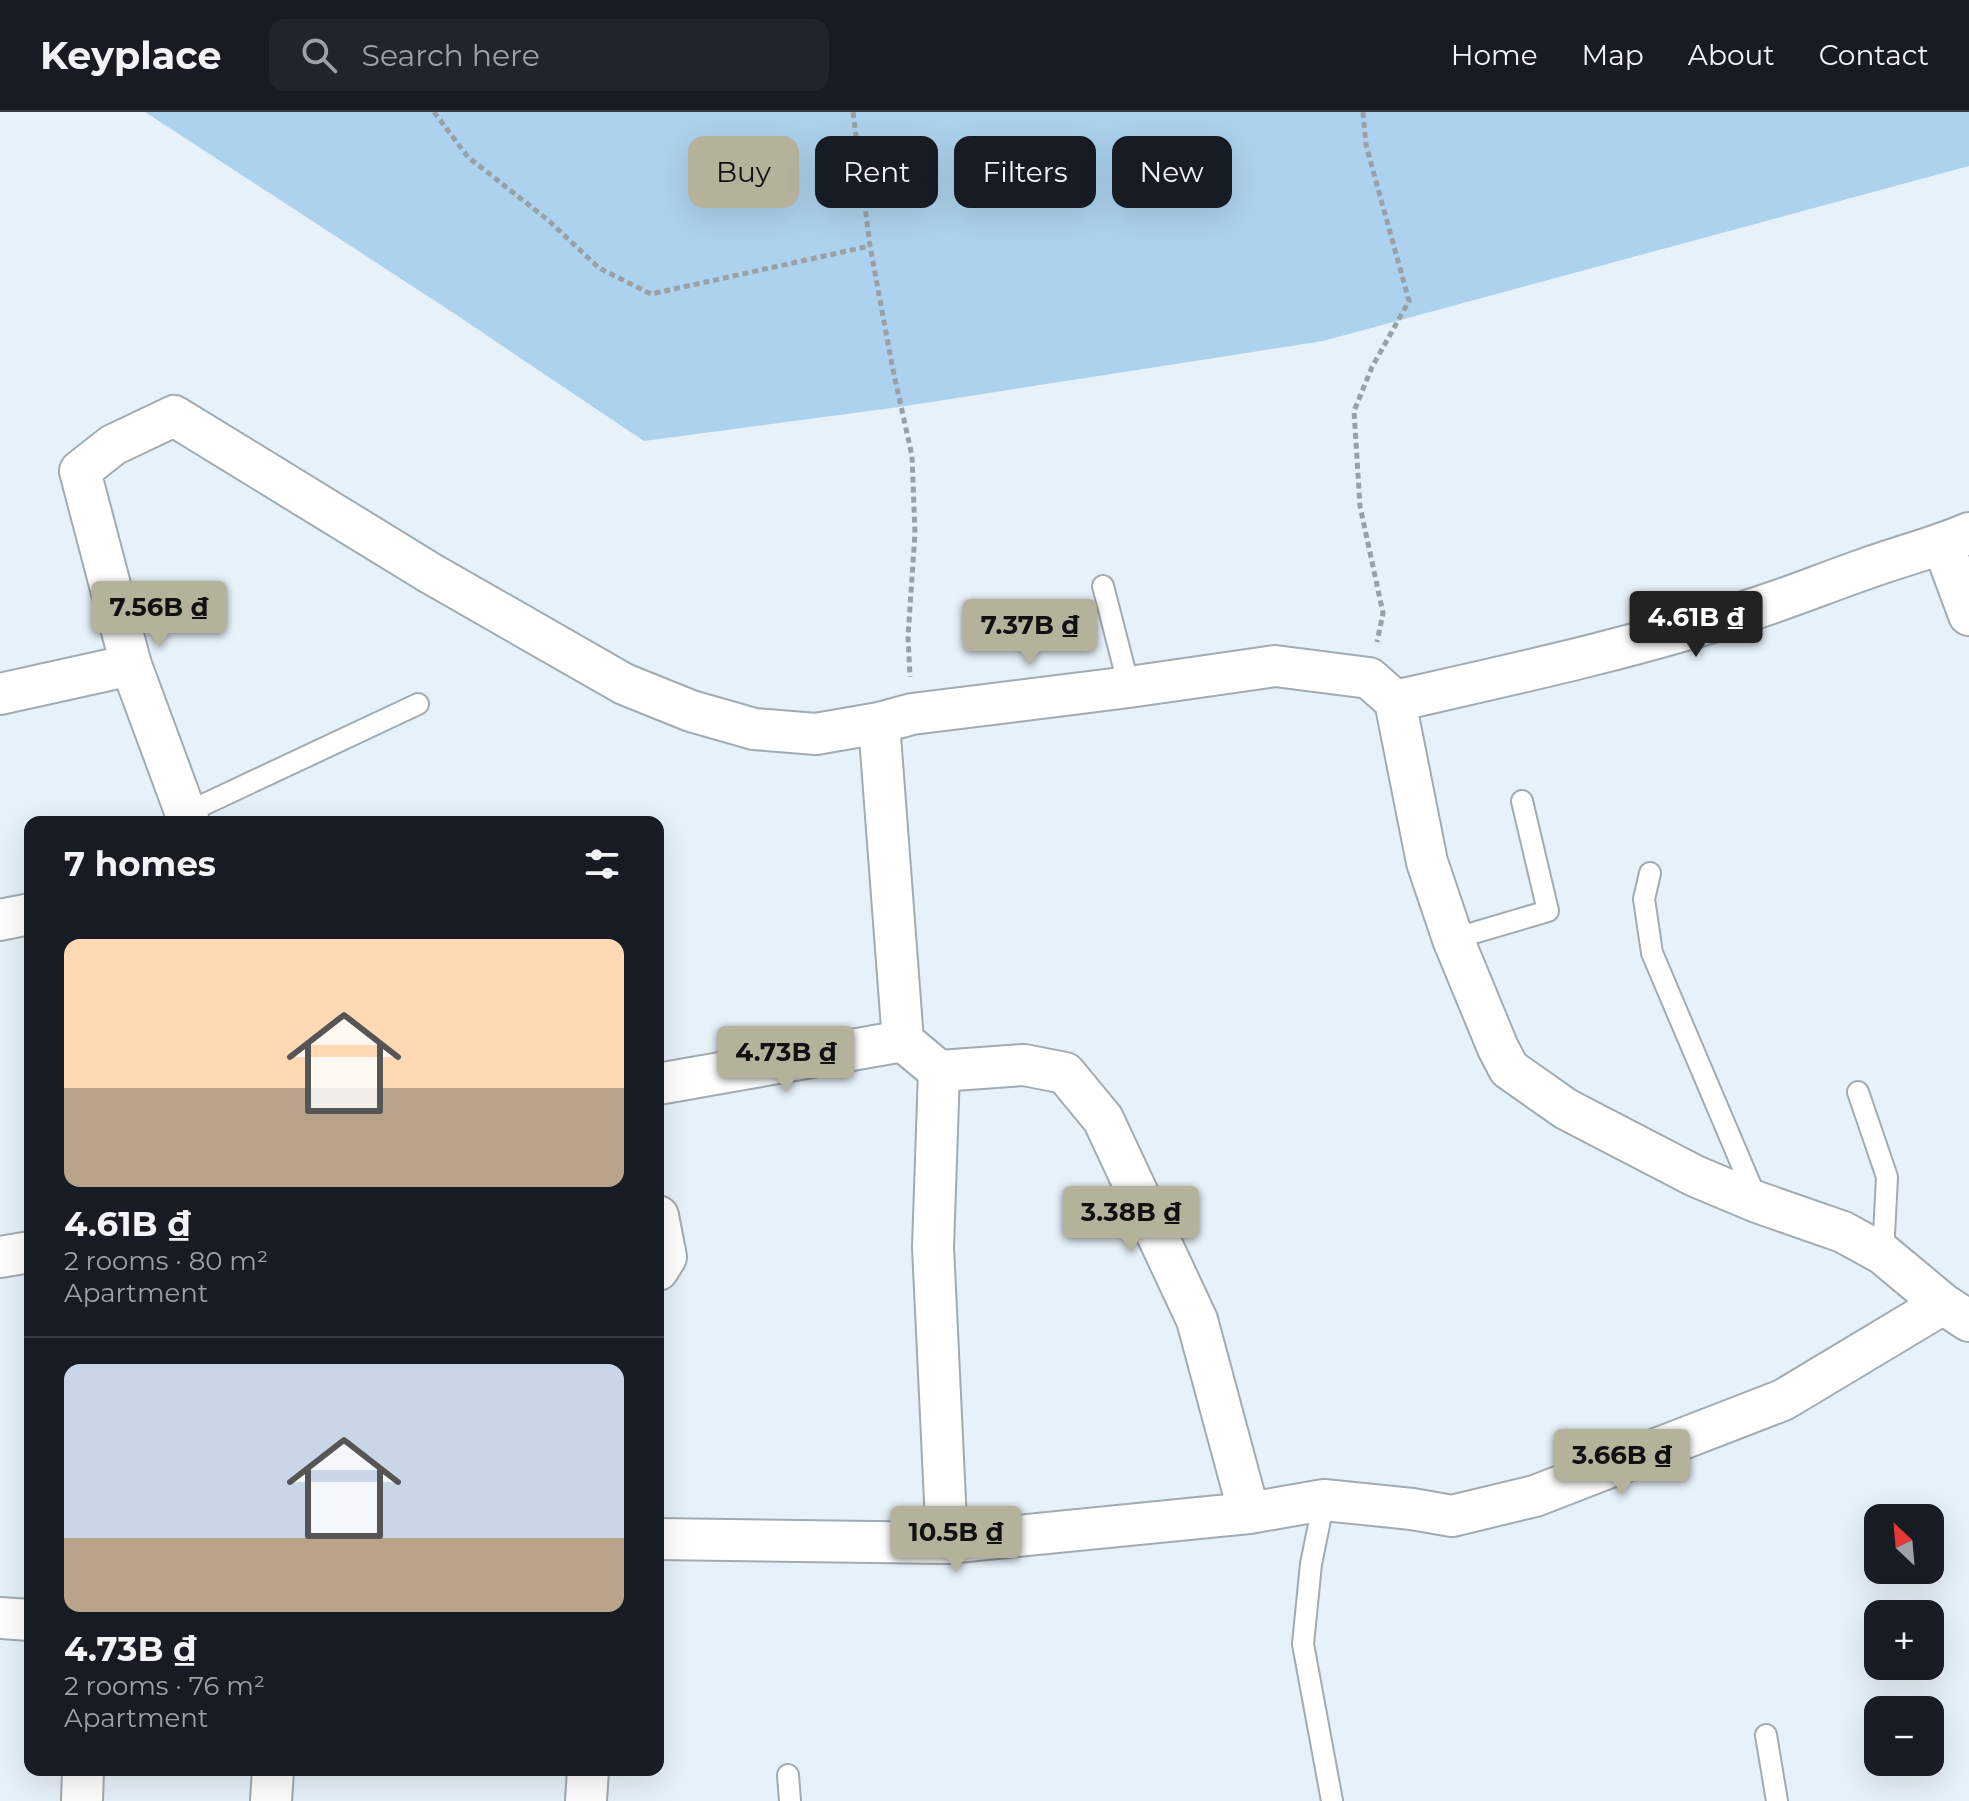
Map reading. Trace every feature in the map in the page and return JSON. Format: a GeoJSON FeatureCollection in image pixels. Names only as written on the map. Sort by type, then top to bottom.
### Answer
{"type":"FeatureCollection","features":[{"type":"Feature","properties":{"kind":"street"},"geometry":{"type":"LineString","coordinates":[[187,816],[131,665],[80,471],[113,445],[174,416],[430,573],[624,684],[691,711],[754,729],[816,734],[896,719],[1275,666],[1382,690],[1552,665],[1751,610],[1956,539],[1969,615]]}},
{"type":"Feature","properties":{"kind":"street"},"geometry":{"type":"LineString","coordinates":[[0,694],[131,665]]}},
{"type":"Feature","properties":{"kind":"street"},"geometry":{"type":"LineString","coordinates":[[664,1539],[947,1543],[1249,1513],[1324,1500],[1452,1516],[1535,1496],[1783,1400],[1956,1313],[1883,1254],[1843,1232],[1695,1176],[1566,1109],[1509,1069],[1453,939],[1427,862],[1382,690]]}},
{"type":"Feature","properties":{"kind":"street"},"geometry":{"type":"LineString","coordinates":[[896,719],[903,1041],[939,1071],[1024,1065],[1065,1073],[1103,1119],[1197,1320],[1249,1513]]}},
{"type":"Feature","properties":{"kind":"street"},"geometry":{"type":"LineString","coordinates":[[0,920],[24,915]]}},
{"type":"Feature","properties":{"kind":"street"},"geometry":{"type":"LineString","coordinates":[[664,1083],[903,1041]]}},
{"type":"Feature","properties":{"kind":"street"},"geometry":{"type":"LineString","coordinates":[[939,1071],[933,1247],[947,1543]]}},
{"type":"Feature","properties":{"kind":"street"},"geometry":{"type":"LineString","coordinates":[[0,1257],[24,1253]]}},
{"type":"Feature","properties":{"kind":"street"},"geometry":{"type":"LineString","coordinates":[[0,1618],[24,1620]]}},
{"type":"Feature","properties":{"kind":"street"},"geometry":{"type":"LineString","coordinates":[[82,1801],[83,1776]]}},
{"type":"Feature","properties":{"kind":"street"},"geometry":{"type":"LineString","coordinates":[[271,1801],[273,1776]]}},
{"type":"Feature","properties":{"kind":"street"},"geometry":{"type":"LineString","coordinates":[[586,1801],[588,1776]]}},
{"type":"Feature","properties":{"kind":"lane"},"geometry":{"type":"LineString","coordinates":[[1103,586],[1129,687]]}},
{"type":"Feature","properties":{"kind":"lane"},"geometry":{"type":"LineString","coordinates":[[189,816],[418,704]]}},
{"type":"Feature","properties":{"kind":"lane"},"geometry":{"type":"LineString","coordinates":[[1453,939],[1548,911],[1522,801]]}},
{"type":"Feature","properties":{"kind":"lane"},"geometry":{"type":"LineString","coordinates":[[1650,873],[1644,899],[1652,953],[1757,1202]]}},
{"type":"Feature","properties":{"kind":"lane"},"geometry":{"type":"LineString","coordinates":[[1858,1092],[1887,1177],[1883,1254]]}},
{"type":"Feature","properties":{"kind":"lane"},"geometry":{"type":"LineString","coordinates":[[1324,1500],[1311,1564],[1303,1644],[1332,1801]]}},
{"type":"Feature","properties":{"kind":"lane"},"geometry":{"type":"LineString","coordinates":[[1766,1735],[1777,1801]]}},
{"type":"Feature","properties":{"kind":"lane"},"geometry":{"type":"LineString","coordinates":[[788,1775],[790,1801]]}},
{"type":"Feature","properties":{"kind":"path"},"geometry":{"type":"LineString","coordinates":[[434,112],[468,157],[548,220],[599,268],[651,294],[870,246]]}},
{"type":"Feature","properties":{"kind":"path"},"geometry":{"type":"LineString","coordinates":[[853,112],[870,246],[912,456],[915,533],[908,637],[896,719]]}},
{"type":"Feature","properties":{"kind":"path"},"geometry":{"type":"LineString","coordinates":[[1363,112],[1366,145],[1409,301],[1372,367],[1354,411],[1360,506],[1383,613],[1382,690]]}},
{"type":"Feature","properties":{"kind":"shaded area"},"geometry":{"type":"Polygon","coordinates":[[[145,112],[1969,112],[1969,166],[1323,341],[899,407],[644,441],[145,112]]]}}]}
